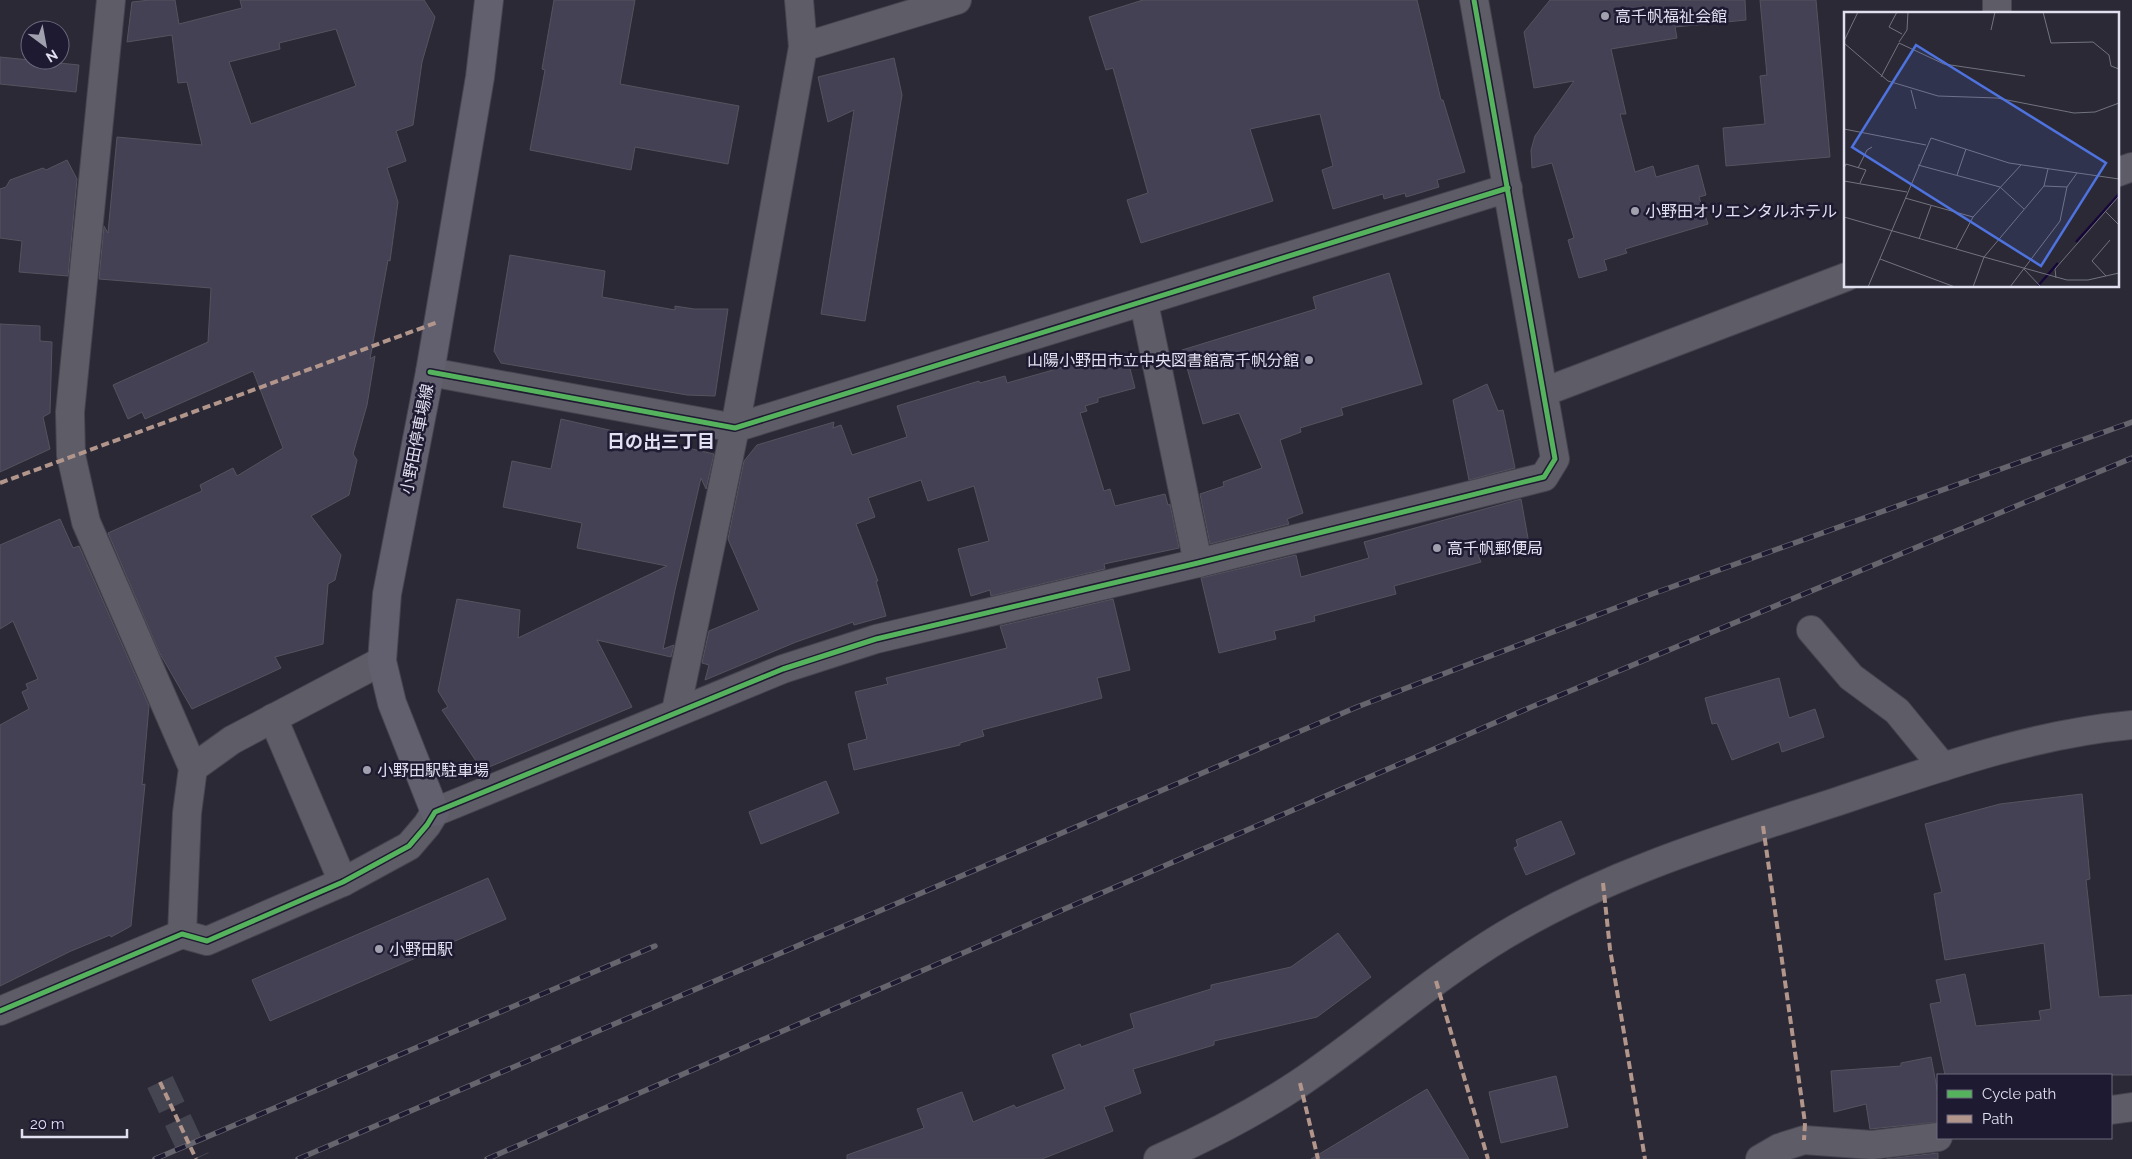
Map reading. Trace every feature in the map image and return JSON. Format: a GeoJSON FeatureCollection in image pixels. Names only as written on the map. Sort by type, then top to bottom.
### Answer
{"type":"FeatureCollection","features":[{"type":"Feature","properties":{"kind":"main road","name":"小野田停車場線"},"geometry":{"type":"LineString","coordinates":[[435,812],[392,703],[382,661],[387,594],[430,372],[480,77],[489,0]]}},
{"type":"Feature","properties":{"kind":"street"},"geometry":{"type":"LineString","coordinates":[[111,0],[70,412],[71,455],[86,522],[194,768],[187,813],[182,934]]}},
{"type":"Feature","properties":{"kind":"street"},"geometry":{"type":"LineString","coordinates":[[676,711],[735,428],[803,47],[799,0]]}},
{"type":"Feature","properties":{"kind":"street"},"geometry":{"type":"LineString","coordinates":[[803,47],[957,0]]}},
{"type":"Feature","properties":{"kind":"street"},"geometry":{"type":"LineString","coordinates":[[0,1011],[182,934],[207,941],[342,882],[409,846],[428,825],[435,812],[676,711],[783,669],[876,638],[1198,563],[1544,477],[1555,459],[1474,0]]}},
{"type":"Feature","properties":{"kind":"street"},"geometry":{"type":"LineString","coordinates":[[2120,171],[2132,167]]}},
{"type":"Feature","properties":{"kind":"street"},"geometry":{"type":"LineString","coordinates":[[430,372],[735,428],[1144,303],[1508,188]]}},
{"type":"Feature","properties":{"kind":"street"},"geometry":{"type":"LineString","coordinates":[[1544,392],[1844,277]]}},
{"type":"Feature","properties":{"kind":"street"},"geometry":{"type":"LineString","coordinates":[[1144,303],[1198,563]]}},
{"type":"Feature","properties":{"kind":"street"},"geometry":{"type":"LineString","coordinates":[[1811,630],[1850,677],[1897,711],[1943,767]]}},
{"type":"Feature","properties":{"kind":"street"},"geometry":{"type":"LineString","coordinates":[[194,768],[232,740],[382,661]]}},
{"type":"Feature","properties":{"kind":"street"},"geometry":{"type":"LineString","coordinates":[[273,718],[342,882]]}},
{"type":"Feature","properties":{"kind":"street"},"geometry":{"type":"LineString","coordinates":[[1158,1159],[1208,1137],[1300,1083],[1436,981],[1504,936],[1603,883],[1696,847],[2023,743],[2100,728],[2132,725]]}},
{"type":"Feature","properties":{"kind":"street"},"geometry":{"type":"LineString","coordinates":[[2112,1110],[2132,1107]]}},
{"type":"Feature","properties":{"kind":"street"},"geometry":{"type":"LineString","coordinates":[[1760,1159],[1779,1148],[1804,1140],[1872,1145],[1937,1137]]}},
{"type":"Feature","properties":{"kind":"building"},"geometry":{"type":"Polygon","coordinates":[[[175,0],[179,24],[242,8],[240,0],[424,0],[435,17],[422,62],[413,125],[396,131],[406,161],[387,168],[398,202],[390,261],[388,260],[370,359],[375,356],[367,405],[353,454],[357,460],[349,495],[311,516],[341,555],[335,580],[328,584],[323,644],[275,657],[281,668],[192,709],[159,652],[108,533],[202,491],[200,485],[233,468],[237,476],[283,448],[253,371],[145,419],[142,412],[128,419],[113,385],[208,342],[211,288],[99,279],[104,226],[108,233],[117,137],[202,145],[187,82],[178,83],[172,35],[127,42],[132,2],[175,0]],[[336,29],[279,43],[280,49],[229,62],[251,124],[356,86],[336,29]]]}},
{"type":"Feature","properties":{"kind":"building"},"geometry":{"type":"Polygon","coordinates":[[[554,0],[635,0],[620,84],[739,106],[728,164],[635,147],[631,170],[530,150],[545,70],[542,69],[554,0]]]}},
{"type":"Feature","properties":{"kind":"building"},"geometry":{"type":"Polygon","coordinates":[[[1143,0],[1417,0],[1441,100],[1443,100],[1465,172],[1437,180],[1439,187],[1406,197],[1405,193],[1384,199],[1383,194],[1333,209],[1322,170],[1333,166],[1320,114],[1250,129],[1273,201],[1141,243],[1127,200],[1148,193],[1113,68],[1106,70],[1089,17],[1143,0]]]}},
{"type":"Feature","properties":{"kind":"building"},"geometry":{"type":"Polygon","coordinates":[[[1550,0],[1745,0],[1746,20],[1675,27],[1677,38],[1611,49],[1626,114],[1620,114],[1635,172],[1653,166],[1656,177],[1698,165],[1706,195],[1699,197],[1708,224],[1625,249],[1627,253],[1604,260],[1607,270],[1579,278],[1568,240],[1574,238],[1552,163],[1532,168],[1531,150],[1535,136],[1574,81],[1534,88],[1524,32],[1550,0]]]}},
{"type":"Feature","properties":{"kind":"building"},"geometry":{"type":"Polygon","coordinates":[[[1760,0],[1816,0],[1830,157],[1726,166],[1723,128],[1765,124],[1760,76],[1767,75],[1760,0]]]}},
{"type":"Feature","properties":{"kind":"building"},"geometry":{"type":"Polygon","coordinates":[[[0,57],[20,59],[20,70],[70,70],[70,64],[79,65],[76,92],[0,84],[0,57]]]}},
{"type":"Feature","properties":{"kind":"building"},"geometry":{"type":"Polygon","coordinates":[[[894,58],[902,95],[865,321],[821,314],[854,110],[828,122],[818,77],[894,58]]]}},
{"type":"Feature","properties":{"kind":"building"},"geometry":{"type":"Polygon","coordinates":[[[67,160],[77,179],[68,276],[19,272],[22,241],[0,238],[0,189],[6,187],[10,180],[43,168],[46,170],[67,160]]]}},
{"type":"Feature","properties":{"kind":"building"},"geometry":{"type":"Polygon","coordinates":[[[510,255],[605,271],[602,297],[675,310],[675,306],[694,309],[728,309],[715,396],[687,395],[501,363],[494,351],[510,255]]]}},
{"type":"Feature","properties":{"kind":"building"},"geometry":{"type":"Polygon","coordinates":[[[1389,273],[1422,384],[1341,408],[1343,415],[1300,428],[1301,432],[1280,440],[1303,513],[1287,519],[1289,524],[1210,544],[1200,494],[1224,486],[1223,482],[1262,468],[1239,413],[1203,424],[1182,350],[1316,309],[1313,297],[1389,273]]]}},
{"type":"Feature","properties":{"kind":"building"},"geometry":{"type":"Polygon","coordinates":[[[0,324],[40,326],[40,341],[52,342],[50,413],[43,417],[50,449],[0,472],[0,324]]]}},
{"type":"Feature","properties":{"kind":"building"},"geometry":{"type":"Polygon","coordinates":[[[1117,352],[1120,364],[1128,361],[1135,388],[1098,398],[1098,402],[1085,406],[1087,411],[1080,413],[1104,491],[1110,489],[1115,506],[1165,494],[1168,505],[1170,504],[1179,548],[1104,564],[1105,569],[991,596],[990,590],[971,596],[958,549],[989,541],[974,486],[928,501],[921,480],[868,498],[875,517],[856,524],[878,581],[876,581],[886,616],[854,625],[853,622],[796,642],[705,680],[709,665],[702,663],[709,631],[759,610],[728,539],[744,461],[757,445],[834,422],[833,428],[841,425],[852,455],[907,437],[897,406],[979,381],[980,383],[1005,376],[1007,383],[1117,352]]]}},
{"type":"Feature","properties":{"kind":"building"},"geometry":{"type":"Polygon","coordinates":[[[1487,384],[1498,411],[1503,410],[1515,468],[1469,480],[1453,400],[1487,384]]]}},
{"type":"Feature","properties":{"kind":"building"},"geometry":{"type":"Polygon","coordinates":[[[561,419],[714,454],[706,489],[701,478],[663,649],[674,645],[671,657],[597,640],[632,707],[482,770],[442,710],[448,707],[438,691],[457,599],[520,610],[518,638],[667,566],[577,548],[582,523],[503,507],[512,461],[551,469],[561,419]]]}},
{"type":"Feature","properties":{"kind":"building"},"geometry":{"type":"Polygon","coordinates":[[[1521,499],[1529,544],[1478,555],[1481,562],[1394,586],[1396,594],[1314,616],[1315,621],[1274,631],[1276,639],[1219,653],[1201,578],[1296,555],[1301,577],[1369,558],[1364,542],[1521,499]]]}},
{"type":"Feature","properties":{"kind":"building"},"geometry":{"type":"Polygon","coordinates":[[[60,519],[73,548],[79,546],[149,706],[142,785],[145,784],[131,926],[111,937],[110,935],[71,951],[0,986],[0,725],[29,709],[22,692],[28,689],[26,684],[38,679],[13,621],[0,629],[0,545],[60,519]]]}},
{"type":"Feature","properties":{"kind":"building"},"geometry":{"type":"Polygon","coordinates":[[[1113,599],[1130,670],[1097,678],[1102,698],[982,730],[984,736],[960,743],[960,745],[854,770],[848,744],[867,739],[855,692],[888,684],[886,678],[1007,648],[1000,626],[1113,599]]]}},
{"type":"Feature","properties":{"kind":"building"},"geometry":{"type":"Polygon","coordinates":[[[1779,678],[1789,718],[1815,709],[1824,737],[1782,752],[1779,742],[1732,760],[1717,723],[1712,724],[1705,698],[1779,678]]]}},
{"type":"Feature","properties":{"kind":"building"},"geometry":{"type":"Polygon","coordinates":[[[826,781],[839,813],[761,844],[749,812],[826,781]]]}},
{"type":"Feature","properties":{"kind":"building"},"geometry":{"type":"Polygon","coordinates":[[[2082,794],[2090,879],[2086,880],[2099,997],[2132,995],[2132,1075],[1945,1074],[1930,1004],[1941,1002],[1936,980],[1965,974],[1976,1026],[2041,1020],[2039,1011],[2051,1009],[2044,943],[1945,960],[1934,894],[1942,892],[1925,824],[2000,804],[2082,794]]]}},
{"type":"Feature","properties":{"kind":"building"},"geometry":{"type":"Polygon","coordinates":[[[1561,821],[1575,854],[1526,875],[1514,848],[1518,846],[1516,840],[1561,821]]]}},
{"type":"Feature","properties":{"kind":"building","name":"小野田駅"},"geometry":{"type":"Polygon","coordinates":[[[488,878],[506,919],[270,1021],[252,980],[488,878]]]}},
{"type":"Feature","properties":{"kind":"building"},"geometry":{"type":"Polygon","coordinates":[[[1338,933],[1371,977],[1317,1017],[1214,1041],[1214,1045],[1133,1069],[1141,1093],[1104,1107],[1113,1131],[1042,1159],[847,1159],[847,1155],[924,1128],[917,1109],[962,1092],[973,1122],[1014,1105],[1016,1108],[1065,1089],[1052,1055],[1080,1044],[1081,1047],[1134,1028],[1130,1014],[1211,989],[1211,985],[1291,967],[1338,933]]]}},
{"type":"Feature","properties":{"kind":"building"},"geometry":{"type":"Polygon","coordinates":[[[1931,1057],[1937,1089],[1937,1122],[1870,1129],[1866,1104],[1834,1112],[1831,1071],[1901,1066],[1901,1063],[1931,1057]]]}},
{"type":"Feature","properties":{"kind":"building"},"geometry":{"type":"Polygon","coordinates":[[[1556,1076],[1568,1127],[1501,1143],[1489,1092],[1556,1076]]]}},
{"type":"Feature","properties":{"kind":"building"},"geometry":{"type":"Polygon","coordinates":[[[1427,1089],[1469,1159],[1311,1159],[1427,1089]]]}},
{"type":"Feature","properties":{"kind":"building"},"geometry":{"type":"Polygon","coordinates":[[[1938,1153],[1938,1159],[1886,1159],[1938,1153]]]}},
{"type":"Feature","properties":{"kind":"tunnel"},"geometry":{"type":"LineString","coordinates":[[160,1082],[196,1159]]}},
{"type":"Feature","properties":{"kind":"railway"},"geometry":{"type":"LineString","coordinates":[[298,1159],[1357,707],[1652,594],[2132,422]]}},
{"type":"Feature","properties":{"kind":"railway"},"geometry":{"type":"LineString","coordinates":[[487,1159],[1529,708],[2132,458]]}},
{"type":"Feature","properties":{"kind":"railway"},"geometry":{"type":"LineString","coordinates":[[155,1159],[655,946]]}},
{"type":"Feature","properties":{"kind":"marked path"},"geometry":{"type":"LineString","coordinates":[[0,483],[438,322]]}},
{"type":"Feature","properties":{"kind":"marked path"},"geometry":{"type":"LineString","coordinates":[[1763,826],[1805,1123],[1804,1140]]}},
{"type":"Feature","properties":{"kind":"marked path"},"geometry":{"type":"LineString","coordinates":[[1603,883],[1610,949],[1645,1159]]}},
{"type":"Feature","properties":{"kind":"marked path"},"geometry":{"type":"LineString","coordinates":[[1436,981],[1488,1159]]}},
{"type":"Feature","properties":{"kind":"marked path"},"geometry":{"type":"LineString","coordinates":[[160,1082],[196,1159]]}},
{"type":"Feature","properties":{"kind":"marked path"},"geometry":{"type":"LineString","coordinates":[[1300,1083],[1318,1159]]}},
{"type":"Feature","properties":{"kind":"cycle path"},"geometry":{"type":"LineString","coordinates":[[0,1011],[182,934],[207,941],[343,882],[409,846],[427,825],[435,812],[783,669],[876,639],[1198,563],[1544,477],[1555,459],[1474,0]]}},
{"type":"Feature","properties":{"kind":"cycle path"},"geometry":{"type":"LineString","coordinates":[[430,372],[735,428],[1508,188]]}},
{"type":"Feature","properties":{"kind":"place","name":"高千帆福祉会館"},"geometry":{"type":"Point","coordinates":[1605,16]}},
{"type":"Feature","properties":{"kind":"place","name":"小野田オリエンタルホテル"},"geometry":{"type":"Point","coordinates":[1635,211]}},
{"type":"Feature","properties":{"kind":"place","name":"山陽小野田市立中央図書館高千帆分館"},"geometry":{"type":"Point","coordinates":[1309,360]}},
{"type":"Feature","properties":{"kind":"place","name":"高千帆郵便局"},"geometry":{"type":"Point","coordinates":[1437,548]}},
{"type":"Feature","properties":{"kind":"place","name":"小野田駅駐車場"},"geometry":{"type":"Point","coordinates":[367,770]}},
{"type":"Feature","properties":{"kind":"place","name":"小野田駅"},"geometry":{"type":"Point","coordinates":[379,949]}},
{"type":"Feature","properties":{"kind":"district","name":"日の出三丁目"},"geometry":{"type":"Point","coordinates":[661,441]}}]}
